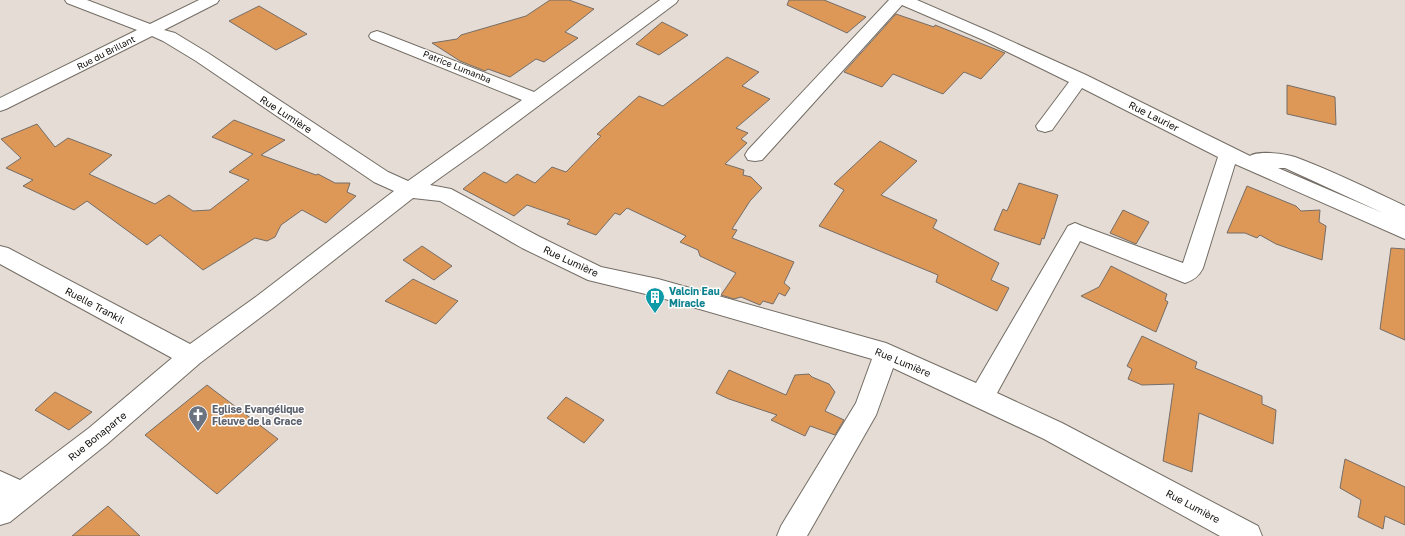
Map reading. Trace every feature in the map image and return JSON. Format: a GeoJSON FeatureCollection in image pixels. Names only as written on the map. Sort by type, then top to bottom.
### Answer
{"type":"FeatureCollection","features":[{"type":"Feature","properties":{"kind":"street","name":"Rue Lumière"},"geometry":{"type":"LineString","coordinates":[[73,0],[176,41],[381,177],[409,190],[444,194],[530,242],[596,274],[658,288],[886,353],[1053,431],[1248,536]]}},
{"type":"Feature","properties":{"kind":"street","name":"Rue du Brillant"},"geometry":{"type":"LineString","coordinates":[[0,105],[211,0]]}},
{"type":"Feature","properties":{"kind":"street","name":"Rue Bonaparte"},"geometry":{"type":"LineString","coordinates":[[0,512],[10,489],[98,436],[191,356],[271,298],[409,190],[670,0]]}},
{"type":"Feature","properties":{"kind":"street"},"geometry":{"type":"LineString","coordinates":[[755,155],[898,0]]}},
{"type":"Feature","properties":{"kind":"street","name":"Rue Laurier"},"geometry":{"type":"LineString","coordinates":[[904,0],[936,16],[987,36],[1238,158],[1405,231]]}},
{"type":"Feature","properties":{"kind":"street","name":"Patrice Lumanba"},"geometry":{"type":"LineString","coordinates":[[377,36],[536,99]]}},
{"type":"Feature","properties":{"kind":"street"},"geometry":{"type":"LineString","coordinates":[[1045,126],[1080,80]]}},
{"type":"Feature","properties":{"kind":"street"},"geometry":{"type":"LineString","coordinates":[[981,398],[1076,231],[1185,274],[1192,268],[1238,158],[1256,158],[1288,162],[1370,197],[1405,215]]}},
{"type":"Feature","properties":{"kind":"street","name":"Ruelle Trankil"},"geometry":{"type":"LineString","coordinates":[[0,254],[191,356]]}},
{"type":"Feature","properties":{"kind":"street"},"geometry":{"type":"LineString","coordinates":[[791,536],[867,407],[886,353]]}},
{"type":"Feature","properties":{"kind":"building"},"geometry":{"type":"Polygon","coordinates":[[[550,0],[569,0],[594,9],[565,32],[578,38],[544,62],[536,59],[510,77],[488,69],[485,71],[460,61],[432,43],[457,39],[461,35],[526,16],[550,0]]]}},
{"type":"Feature","properties":{"kind":"building"},"geometry":{"type":"Polygon","coordinates":[[[789,0],[824,0],[866,17],[847,33],[787,5],[789,0]]]}},
{"type":"Feature","properties":{"kind":"building"},"geometry":{"type":"Polygon","coordinates":[[[259,6],[307,34],[276,50],[229,21],[259,6]]]}},
{"type":"Feature","properties":{"kind":"building"},"geometry":{"type":"Polygon","coordinates":[[[896,14],[934,27],[935,25],[1005,53],[981,79],[964,72],[943,94],[893,74],[882,87],[844,72],[896,14]]]}},
{"type":"Feature","properties":{"kind":"building"},"geometry":{"type":"Polygon","coordinates":[[[662,22],[688,35],[659,55],[636,44],[662,22]]]}},
{"type":"Feature","properties":{"kind":"building"},"geometry":{"type":"Polygon","coordinates":[[[727,57],[759,72],[742,86],[770,99],[736,128],[748,133],[741,139],[747,143],[725,164],[744,170],[743,175],[751,177],[762,188],[750,201],[732,229],[737,230],[732,238],[794,262],[784,283],[790,288],[785,296],[779,293],[773,304],[763,301],[760,305],[741,297],[734,299],[721,295],[736,273],[700,256],[698,250],[680,242],[686,236],[627,208],[620,215],[615,213],[596,235],[567,224],[570,220],[527,205],[514,216],[463,189],[484,172],[506,183],[517,174],[535,183],[552,167],[566,172],[601,136],[597,134],[639,96],[663,106],[727,57]]]}},
{"type":"Feature","properties":{"kind":"building"},"geometry":{"type":"Polygon","coordinates":[[[1287,85],[1335,97],[1336,125],[1287,114],[1287,85]]]}},
{"type":"Feature","properties":{"kind":"building"},"geometry":{"type":"Polygon","coordinates":[[[234,120],[285,140],[261,155],[316,175],[318,174],[335,183],[350,183],[347,192],[356,196],[326,223],[302,210],[281,225],[275,237],[267,241],[255,238],[203,270],[160,235],[147,245],[87,201],[74,210],[23,186],[33,180],[6,168],[21,158],[1,139],[37,124],[55,147],[68,138],[112,155],[89,174],[155,204],[169,195],[193,211],[210,210],[249,180],[229,172],[253,154],[212,137],[234,120]]]}},
{"type":"Feature","properties":{"kind":"building"},"geometry":{"type":"Polygon","coordinates":[[[880,141],[917,161],[881,195],[937,220],[933,228],[999,263],[991,280],[1009,288],[997,311],[936,282],[938,275],[819,226],[844,190],[834,184],[880,141]]]}},
{"type":"Feature","properties":{"kind":"building"},"geometry":{"type":"Polygon","coordinates":[[[1019,183],[1058,195],[1044,239],[1042,238],[1040,245],[994,230],[1003,209],[1007,211],[1019,183]]]}},
{"type":"Feature","properties":{"kind":"building"},"geometry":{"type":"Polygon","coordinates":[[[1247,186],[1296,206],[1301,211],[1320,210],[1319,222],[1326,226],[1322,260],[1276,244],[1260,235],[1257,238],[1245,233],[1227,233],[1247,186]]]}},
{"type":"Feature","properties":{"kind":"building"},"geometry":{"type":"Polygon","coordinates":[[[1123,210],[1149,222],[1136,244],[1110,233],[1123,210]]]}},
{"type":"Feature","properties":{"kind":"building"},"geometry":{"type":"Polygon","coordinates":[[[422,246],[452,266],[434,280],[403,260],[422,246]]]}},
{"type":"Feature","properties":{"kind":"building"},"geometry":{"type":"Polygon","coordinates":[[[1391,248],[1405,249],[1405,340],[1380,329],[1391,248]]]}},
{"type":"Feature","properties":{"kind":"building"},"geometry":{"type":"Polygon","coordinates":[[[1111,266],[1167,294],[1165,300],[1168,302],[1156,332],[1081,296],[1099,287],[1111,266]]]}},
{"type":"Feature","properties":{"kind":"building"},"geometry":{"type":"Polygon","coordinates":[[[413,279],[458,301],[436,324],[385,301],[413,279]]]}},
{"type":"Feature","properties":{"kind":"building"},"geometry":{"type":"Polygon","coordinates":[[[1142,336],[1197,362],[1195,368],[1262,396],[1262,404],[1276,410],[1273,444],[1199,413],[1192,472],[1163,461],[1174,384],[1142,385],[1128,379],[1132,369],[1127,366],[1142,336]]]}},
{"type":"Feature","properties":{"kind":"building"},"geometry":{"type":"Polygon","coordinates":[[[729,370],[786,395],[795,375],[809,374],[812,377],[829,384],[835,392],[825,411],[844,420],[835,435],[810,426],[805,436],[771,420],[777,415],[729,399],[716,393],[729,370]]]}},
{"type":"Feature","properties":{"kind":"building"},"geometry":{"type":"Polygon","coordinates":[[[207,385],[278,439],[217,494],[145,435],[207,385]]]}},
{"type":"Feature","properties":{"kind":"building"},"geometry":{"type":"Polygon","coordinates":[[[55,392],[92,412],[69,430],[35,410],[55,392]]]}},
{"type":"Feature","properties":{"kind":"building"},"geometry":{"type":"Polygon","coordinates":[[[566,397],[604,420],[584,443],[547,418],[566,397]]]}},
{"type":"Feature","properties":{"kind":"building"},"geometry":{"type":"Polygon","coordinates":[[[1345,459],[1405,487],[1405,525],[1385,516],[1383,529],[1358,517],[1361,500],[1340,488],[1345,459]]]}},
{"type":"Feature","properties":{"kind":"building"},"geometry":{"type":"Polygon","coordinates":[[[108,506],[140,536],[72,536],[108,506]]]}},
{"type":"Feature","properties":{"kind":"place","name":"Valcin Eau Miracle"},"geometry":{"type":"Point","coordinates":[655,314]}},
{"type":"Feature","properties":{"kind":"place","name":"Eglise Evangélique Fleuve de la Grace"},"geometry":{"type":"Point","coordinates":[198,432]}}]}
